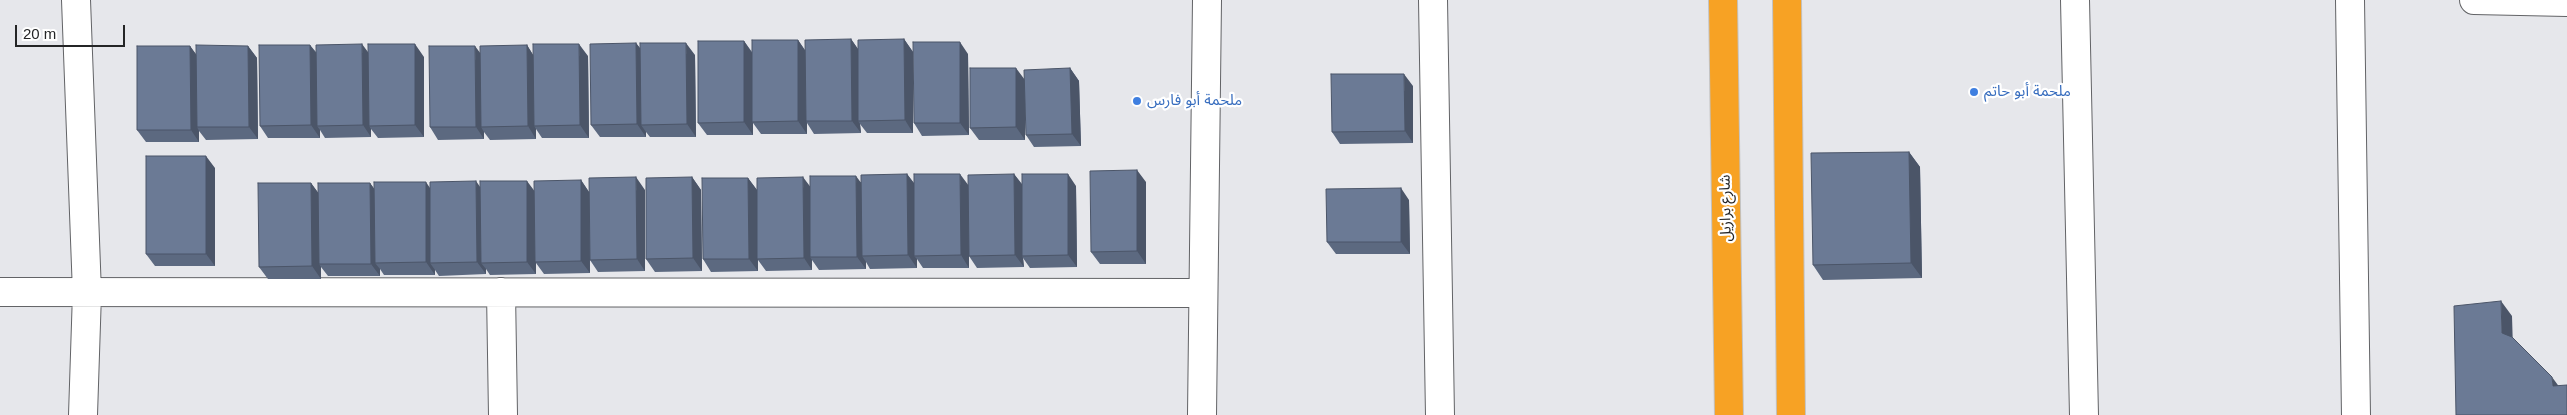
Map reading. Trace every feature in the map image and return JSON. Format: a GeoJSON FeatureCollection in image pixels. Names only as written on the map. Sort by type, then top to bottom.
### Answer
{"type":"FeatureCollection","features":[{"type":"Feature","properties":{"kind":"highway","name":"شارع برازيل"},"geometry":{"type":"LineString","coordinates":[[1723,0],[1730,415]]}},
{"type":"Feature","properties":{"kind":"highway"},"geometry":{"type":"LineString","coordinates":[[1787,0],[1791,415]]}},
{"type":"Feature","properties":{"kind":"street"},"geometry":{"type":"LineString","coordinates":[[76,0],[87,293],[83,415]]}},
{"type":"Feature","properties":{"kind":"street"},"geometry":{"type":"LineString","coordinates":[[1202,415],[1206,0]]}},
{"type":"Feature","properties":{"kind":"street"},"geometry":{"type":"LineString","coordinates":[[1433,0],[1440,415]]}},
{"type":"Feature","properties":{"kind":"street"},"geometry":{"type":"LineString","coordinates":[[2075,0],[2084,415]]}},
{"type":"Feature","properties":{"kind":"street"},"geometry":{"type":"LineString","coordinates":[[2350,0],[2356,415]]}},
{"type":"Feature","properties":{"kind":"street"},"geometry":{"type":"LineString","coordinates":[[2474,0],[2567,2]]}},
{"type":"Feature","properties":{"kind":"street"},"geometry":{"type":"LineString","coordinates":[[0,292],[1203,293]]}},
{"type":"Feature","properties":{"kind":"street"},"geometry":{"type":"LineString","coordinates":[[502,292],[503,415]]}},
{"type":"Feature","properties":{"kind":"building"},"geometry":{"type":"Polygon","coordinates":[[[851,39],[852,121],[806,121],[805,40],[851,39]]]}},
{"type":"Feature","properties":{"kind":"building"},"geometry":{"type":"Polygon","coordinates":[[[904,39],[905,120],[858,121],[858,40],[904,39]]]}},
{"type":"Feature","properties":{"kind":"building"},"geometry":{"type":"Polygon","coordinates":[[[752,40],[798,40],[798,121],[752,122],[752,40]]]}},
{"type":"Feature","properties":{"kind":"building"},"geometry":{"type":"Polygon","coordinates":[[[698,41],[744,41],[744,122],[698,123],[698,41]]]}},
{"type":"Feature","properties":{"kind":"building"},"geometry":{"type":"Polygon","coordinates":[[[913,42],[960,42],[960,123],[914,123],[913,42]]]}},
{"type":"Feature","properties":{"kind":"building"},"geometry":{"type":"Polygon","coordinates":[[[636,43],[637,124],[591,125],[590,44],[636,43]]]}},
{"type":"Feature","properties":{"kind":"building"},"geometry":{"type":"Polygon","coordinates":[[[640,43],[686,43],[687,124],[641,125],[640,43]]]}},
{"type":"Feature","properties":{"kind":"building"},"geometry":{"type":"Polygon","coordinates":[[[362,44],[363,125],[317,126],[316,45],[362,44]]]}},
{"type":"Feature","properties":{"kind":"building"},"geometry":{"type":"Polygon","coordinates":[[[368,44],[415,44],[415,125],[369,126],[368,44]]]}},
{"type":"Feature","properties":{"kind":"building"},"geometry":{"type":"Polygon","coordinates":[[[533,44],[579,44],[580,125],[534,126],[533,44]]]}},
{"type":"Feature","properties":{"kind":"building"},"geometry":{"type":"Polygon","coordinates":[[[196,45],[248,46],[249,127],[197,127],[196,45]]]}},
{"type":"Feature","properties":{"kind":"building"},"geometry":{"type":"Polygon","coordinates":[[[259,45],[310,45],[311,125],[260,126],[259,45]]]}},
{"type":"Feature","properties":{"kind":"building"},"geometry":{"type":"Polygon","coordinates":[[[527,45],[528,126],[481,127],[480,46],[527,45]]]}},
{"type":"Feature","properties":{"kind":"building"},"geometry":{"type":"Polygon","coordinates":[[[137,46],[190,46],[191,130],[137,130],[137,46]]]}},
{"type":"Feature","properties":{"kind":"building"},"geometry":{"type":"Polygon","coordinates":[[[429,46],[475,46],[476,127],[430,127],[429,46]]]}},
{"type":"Feature","properties":{"kind":"building"},"geometry":{"type":"Polygon","coordinates":[[[970,68],[1016,68],[1016,127],[970,128],[970,68]]]}},
{"type":"Feature","properties":{"kind":"building"},"geometry":{"type":"Polygon","coordinates":[[[1070,68],[1072,134],[1026,135],[1024,70],[1070,68]]]}},
{"type":"Feature","properties":{"kind":"building"},"geometry":{"type":"Polygon","coordinates":[[[1331,74],[1404,74],[1405,131],[1332,132],[1331,74]]]}},
{"type":"Feature","properties":{"kind":"building"},"geometry":{"type":"Polygon","coordinates":[[[1909,152],[1911,263],[1813,265],[1811,153],[1909,152]]]}},
{"type":"Feature","properties":{"kind":"building"},"geometry":{"type":"Polygon","coordinates":[[[146,156],[206,156],[206,254],[146,254],[146,156]]]}},
{"type":"Feature","properties":{"kind":"building"},"geometry":{"type":"Polygon","coordinates":[[[1137,170],[1137,251],[1091,252],[1090,171],[1137,170]]]}},
{"type":"Feature","properties":{"kind":"building"},"geometry":{"type":"Polygon","coordinates":[[[907,174],[908,255],[862,256],[861,175],[907,174]]]}},
{"type":"Feature","properties":{"kind":"building"},"geometry":{"type":"Polygon","coordinates":[[[914,174],[960,174],[961,255],[914,256],[914,174]]]}},
{"type":"Feature","properties":{"kind":"building"},"geometry":{"type":"Polygon","coordinates":[[[1014,174],[1015,255],[969,256],[968,175],[1014,174]]]}},
{"type":"Feature","properties":{"kind":"building"},"geometry":{"type":"Polygon","coordinates":[[[1022,174],[1068,174],[1068,255],[1022,256],[1022,174]]]}},
{"type":"Feature","properties":{"kind":"building"},"geometry":{"type":"Polygon","coordinates":[[[810,176],[856,176],[857,257],[810,257],[810,176]]]}},
{"type":"Feature","properties":{"kind":"building"},"geometry":{"type":"Polygon","coordinates":[[[636,177],[637,259],[590,260],[589,178],[636,177]]]}},
{"type":"Feature","properties":{"kind":"building"},"geometry":{"type":"Polygon","coordinates":[[[692,177],[693,258],[646,259],[646,178],[692,177]]]}},
{"type":"Feature","properties":{"kind":"building"},"geometry":{"type":"Polygon","coordinates":[[[803,177],[804,258],[757,259],[757,178],[803,177]]]}},
{"type":"Feature","properties":{"kind":"building"},"geometry":{"type":"Polygon","coordinates":[[[702,178],[748,178],[749,259],[703,259],[702,178]]]}},
{"type":"Feature","properties":{"kind":"building"},"geometry":{"type":"Polygon","coordinates":[[[581,180],[581,261],[535,262],[534,181],[581,180]]]}},
{"type":"Feature","properties":{"kind":"building"},"geometry":{"type":"Polygon","coordinates":[[[476,181],[477,262],[430,263],[430,182],[476,181]]]}},
{"type":"Feature","properties":{"kind":"building"},"geometry":{"type":"Polygon","coordinates":[[[480,181],[527,181],[527,262],[481,263],[480,181]]]}},
{"type":"Feature","properties":{"kind":"building"},"geometry":{"type":"Polygon","coordinates":[[[374,182],[426,182],[426,262],[375,263],[374,182]]]}},
{"type":"Feature","properties":{"kind":"building"},"geometry":{"type":"Polygon","coordinates":[[[258,183],[311,183],[312,266],[259,267],[258,183]]]}},
{"type":"Feature","properties":{"kind":"building"},"geometry":{"type":"Polygon","coordinates":[[[318,183],[370,183],[371,264],[319,264],[318,183]]]}},
{"type":"Feature","properties":{"kind":"building"},"geometry":{"type":"Polygon","coordinates":[[[1401,188],[1401,242],[1327,242],[1326,189],[1401,188]]]}},
{"type":"Feature","properties":{"kind":"building"},"geometry":{"type":"Polygon","coordinates":[[[2501,301],[2502,333],[2512,337],[2552,377],[2553,386],[2567,385],[2567,415],[2456,415],[2454,306],[2501,301]]]}},
{"type":"Feature","properties":{"kind":"place","name":"ملحمة أبو حاتم"},"geometry":{"type":"Point","coordinates":[1974,92]}},
{"type":"Feature","properties":{"kind":"place","name":"ملحمة أبو فارس"},"geometry":{"type":"Point","coordinates":[1137,101]}}]}
